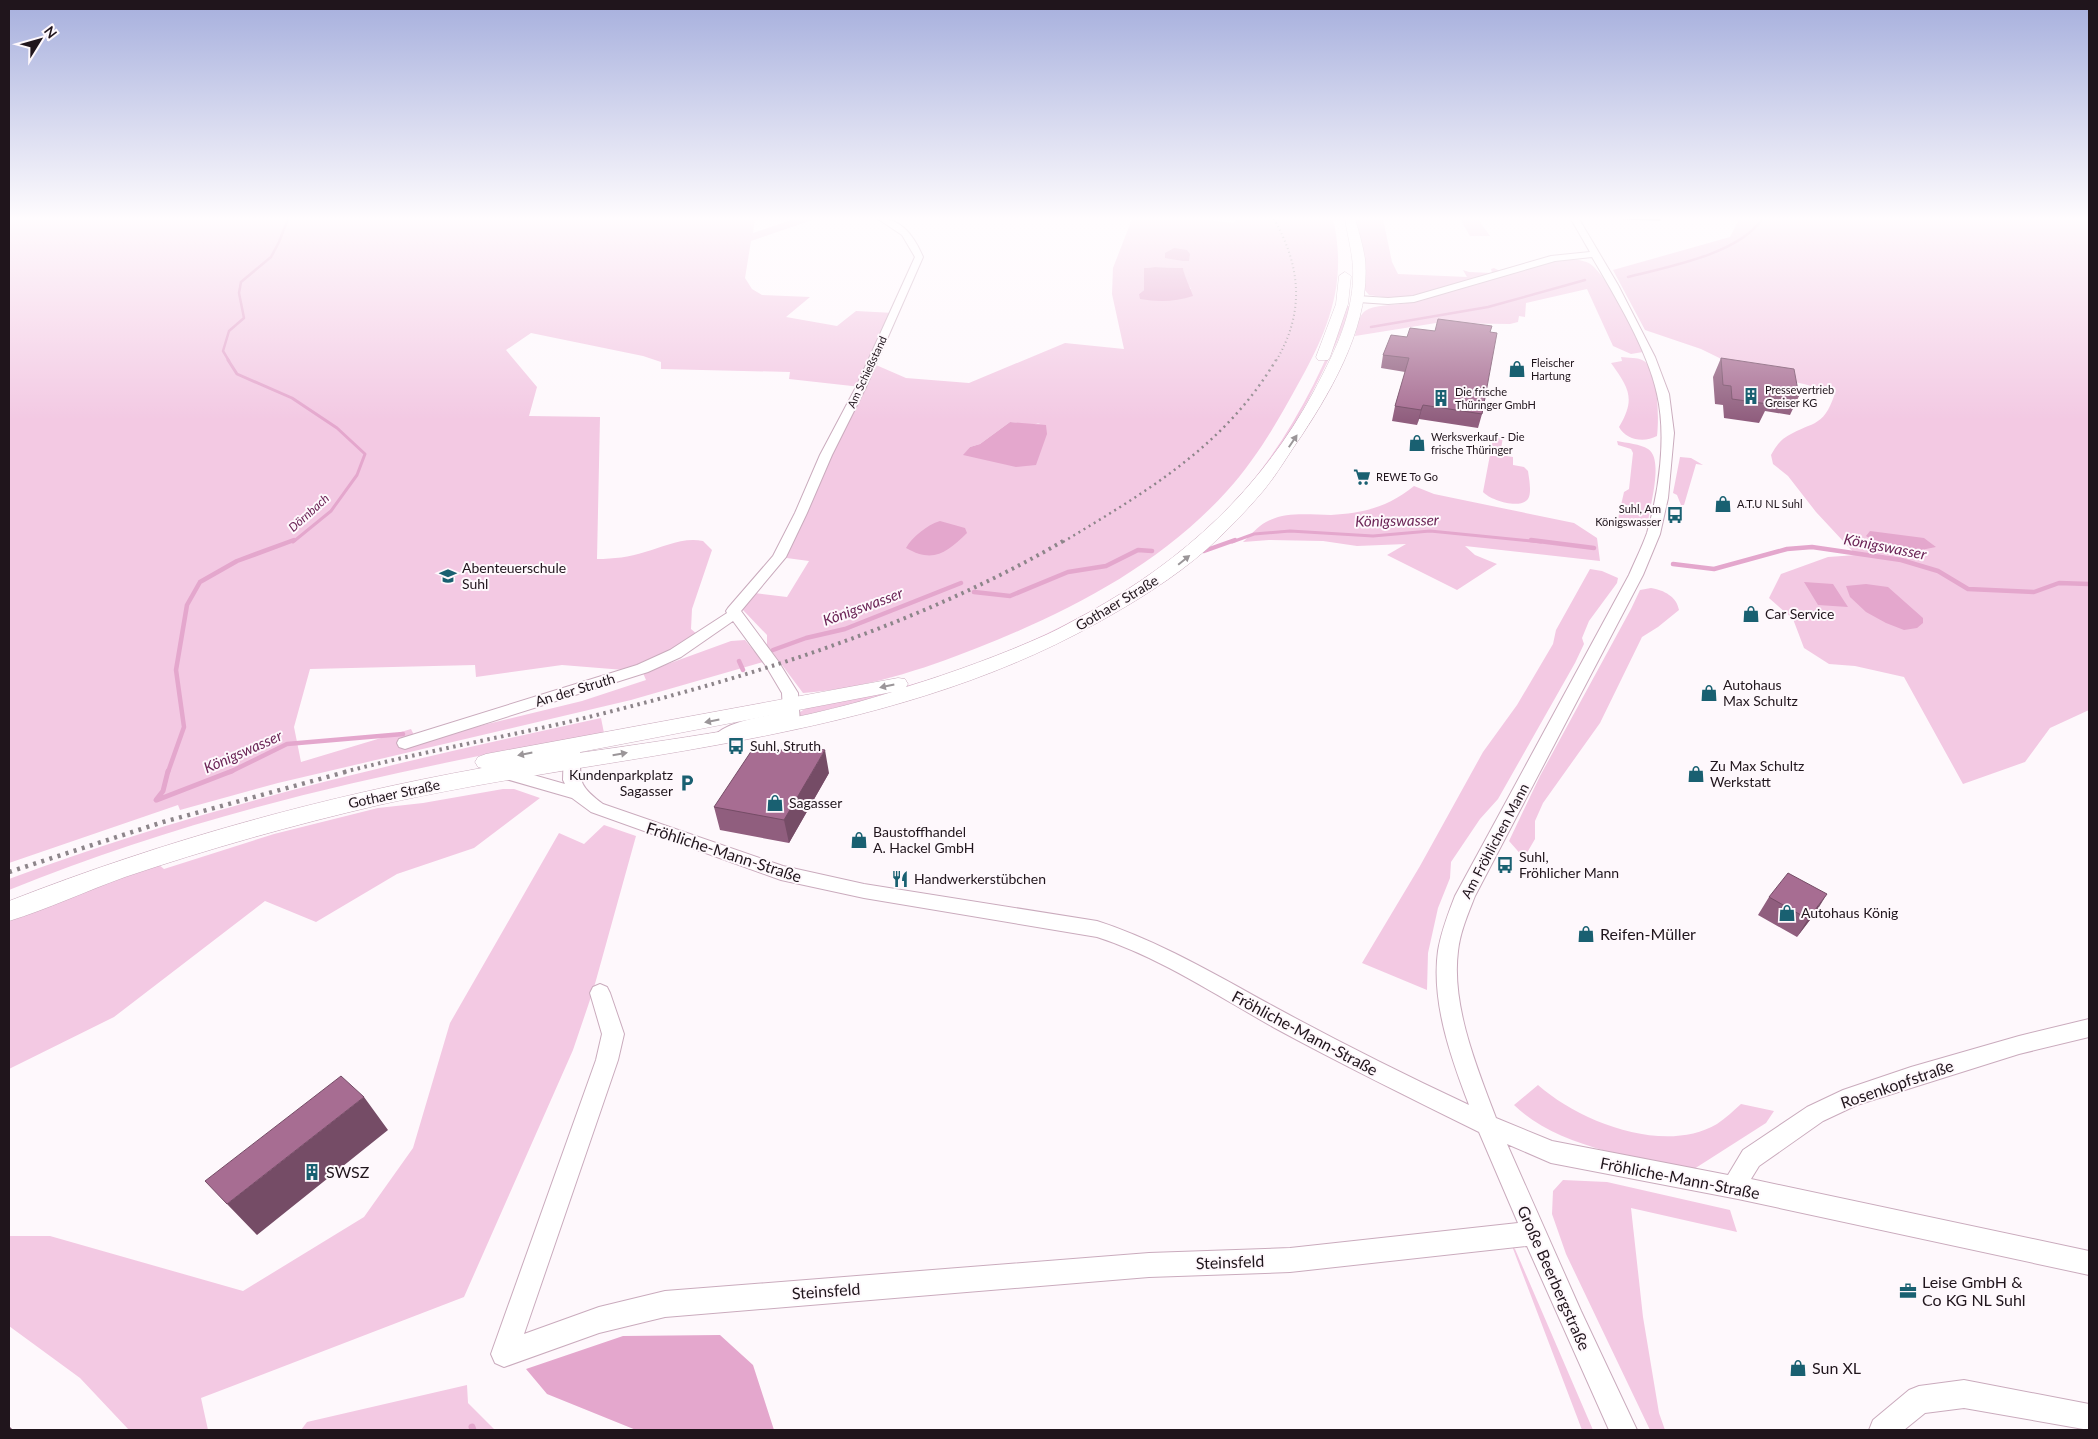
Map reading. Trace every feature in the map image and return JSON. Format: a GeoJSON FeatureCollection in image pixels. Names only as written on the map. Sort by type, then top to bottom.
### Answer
{"type":"FeatureCollection","features":[{"type":"Feature","properties":{"kind":"main road"},"geometry":{"type":"LineString","coordinates":[[1348,286],[1351,302]]}},
{"type":"Feature","properties":{"kind":"main road"},"geometry":{"type":"LineString","coordinates":[[1351,302],[1354,286]]}},
{"type":"Feature","properties":{"kind":"main road","name":"Gothaer Straße"},"geometry":{"type":"LineString","coordinates":[[9,912],[116,871],[306,813],[431,786],[504,773],[572,754],[721,738],[964,662],[1009,645],[1064,620],[1143,574],[1193,535],[1233,497],[1282,433],[1314,376],[1334,348],[1351,302]]}},
{"type":"Feature","properties":{"kind":"main road","name":"Gothaer Straße"},"geometry":{"type":"LineString","coordinates":[[9,896],[110,858],[225,822],[300,802],[401,779],[572,754],[791,715]]}},
{"type":"Feature","properties":{"kind":"street","name":"Am Schießstand"},"geometry":{"type":"LineString","coordinates":[[826,454],[861,386],[906,286]]}},
{"type":"Feature","properties":{"kind":"street"},"geometry":{"type":"LineString","coordinates":[[1351,302],[1368,308],[1414,299],[1458,286]]}},
{"type":"Feature","properties":{"kind":"street","name":"Am Fröhlichen Mann"},"geometry":{"type":"LineString","coordinates":[[1488,1125],[1458,1040],[1450,1000],[1447,968],[1454,924],[1465,896],[1636,575],[1660,511],[1668,433],[1663,394],[1653,363],[1614,286]]}},
{"type":"Feature","properties":{"kind":"street"},"geometry":{"type":"LineString","coordinates":[[1351,302],[1414,299]]}},
{"type":"Feature","properties":{"kind":"street","name":"An der Struth"},"geometry":{"type":"LineString","coordinates":[[405,743],[475,719],[614,678],[667,659],[688,648],[725,619],[734,616],[733,611],[779,557],[801,513],[826,454]]}},
{"type":"Feature","properties":{"kind":"street"},"geometry":{"type":"LineString","coordinates":[[734,616],[773,664],[790,692],[791,715]]}},
{"type":"Feature","properties":{"kind":"street"},"geometry":{"type":"LineString","coordinates":[[572,754],[572,780],[578,794]]}},
{"type":"Feature","properties":{"kind":"street"},"geometry":{"type":"LineString","coordinates":[[504,773],[578,794]]}},
{"type":"Feature","properties":{"kind":"street","name":"Fröhliche-Mann-Straße"},"geometry":{"type":"LineString","coordinates":[[578,794],[597,808],[781,873],[864,891],[1097,929],[1125,938],[1172,961],[1356,1062],[1488,1125],[1562,1155],[1734,1188],[2089,1263]]}},
{"type":"Feature","properties":{"kind":"street","name":"Steinsfeld"},"geometry":{"type":"LineString","coordinates":[[600,994],[613,1034],[607,1060],[504,1354],[598,1320],[665,1304],[1149,1265],[1290,1260],[1534,1233]]}},
{"type":"Feature","properties":{"kind":"street","name":"Rosenkopfstraße"},"geometry":{"type":"LineString","coordinates":[[1734,1188],[1751,1158],[1815,1114],[1851,1097],[2010,1048],[2089,1028]]}},
{"type":"Feature","properties":{"kind":"street","name":"Große Beerbergstraße"},"geometry":{"type":"LineString","coordinates":[[1488,1125],[1534,1233],[1623,1430]]}},
{"type":"Feature","properties":{"kind":"street"},"geometry":{"type":"LineString","coordinates":[[1883,1430],[1920,1400],[1964,1394],[2089,1418]]}},
{"type":"Feature","properties":{"kind":"shaded area"},"geometry":{"type":"Polygon","coordinates":[[[9,286],[750,286],[762,295],[810,297],[786,317],[837,326],[856,311],[894,313],[869,371],[876,365],[906,378],[969,383],[1065,343],[1124,349],[1112,294],[1112,286],[1144,286],[1144,290],[1139,294],[1191,289],[1189,286],[1336,286],[1332,306],[1318,346],[1282,414],[1265,441],[1227,491],[1201,518],[1173,542],[1143,564],[1079,602],[1045,619],[977,648],[935,664],[869,683],[803,693],[767,645],[767,635],[742,609],[755,593],[787,597],[809,561],[779,557],[861,387],[789,379],[790,372],[661,369],[661,362],[643,356],[531,333],[506,350],[537,387],[529,416],[600,417],[597,559],[633,555],[688,540],[703,541],[712,550],[692,609],[691,629],[698,635],[665,654],[624,670],[562,665],[476,677],[475,665],[310,669],[294,727],[301,762],[411,729],[417,741],[582,701],[646,680],[643,673],[731,641],[745,640],[763,662],[631,700],[278,783],[180,810],[178,805],[9,863],[9,286]],[[1010,422],[980,444],[970,447],[964,455],[1040,423],[1032,425],[1010,422]]]}},
{"type":"Feature","properties":{"kind":"shaded area"},"geometry":{"type":"Polygon","coordinates":[[[1363,286],[1446,286],[1397,299],[1369,295],[1363,286]]]}},
{"type":"Feature","properties":{"kind":"shaded area"},"geometry":{"type":"Polygon","coordinates":[[[1467,286],[1609,286],[1622,308],[1643,352],[1631,354],[1613,346],[1587,289],[1526,303],[1525,317],[1519,316],[1518,322],[1510,324],[1436,323],[1355,336],[1361,316],[1369,309],[1406,303],[1467,286]]]}},
{"type":"Feature","properties":{"kind":"shaded area"},"geometry":{"type":"Polygon","coordinates":[[[1622,286],[2089,286],[2089,710],[2050,728],[2025,762],[1963,784],[1904,677],[1855,666],[1829,664],[1804,648],[1793,619],[1769,598],[1781,574],[1828,557],[1856,555],[1816,512],[1788,476],[1773,464],[1771,455],[1783,439],[1815,423],[1826,414],[1835,393],[1804,384],[1750,373],[1701,349],[1645,330],[1622,286]]]}},
{"type":"Feature","properties":{"kind":"shaded area"},"geometry":{"type":"Polygon","coordinates":[[[1347,306],[1351,306],[1341,334],[1303,409],[1277,452],[1242,497],[1213,524],[1169,562],[1121,595],[1071,623],[1018,648],[964,669],[908,688],[796,717],[795,715],[810,706],[906,686],[999,655],[1046,634],[1093,609],[1138,582],[1180,552],[1218,519],[1266,464],[1294,421],[1318,376],[1347,306]]]}},
{"type":"Feature","properties":{"kind":"shaded area"},"geometry":{"type":"Polygon","coordinates":[[[1621,357],[1636,358],[1644,361],[1649,366],[1653,375],[1657,396],[1657,436],[1641,440],[1636,439],[1626,435],[1619,427],[1629,401],[1626,387],[1611,363],[1622,361],[1621,357]]]}},
{"type":"Feature","properties":{"kind":"shaded area"},"geometry":{"type":"Polygon","coordinates":[[[1503,437],[1500,455],[1513,457],[1513,465],[1524,467],[1528,471],[1530,493],[1528,499],[1519,504],[1498,501],[1483,492],[1493,439],[1503,437]]]}},
{"type":"Feature","properties":{"kind":"shaded area"},"geometry":{"type":"Polygon","coordinates":[[[1617,441],[1641,446],[1653,454],[1656,472],[1648,522],[1635,525],[1617,523],[1624,492],[1629,489],[1633,453],[1631,449],[1618,445],[1617,441]]]}},
{"type":"Feature","properties":{"kind":"shaded area"},"geometry":{"type":"Polygon","coordinates":[[[1680,457],[1691,458],[1703,465],[1696,464],[1684,505],[1681,505],[1677,495],[1673,493],[1680,457]]]}},
{"type":"Feature","properties":{"kind":"shaded area"},"geometry":{"type":"Polygon","coordinates":[[[1414,486],[1434,494],[1574,523],[1597,538],[1600,561],[1465,546],[1475,555],[1497,564],[1457,590],[1387,555],[1406,544],[1357,546],[1323,541],[1269,540],[1243,542],[1266,522],[1282,516],[1354,513],[1385,504],[1414,486]]]}},
{"type":"Feature","properties":{"kind":"shaded area"},"geometry":{"type":"Polygon","coordinates":[[[1590,569],[1602,571],[1618,578],[1617,583],[1589,621],[1582,638],[1584,644],[1575,663],[1498,799],[1480,819],[1451,862],[1450,878],[1438,908],[1428,953],[1427,990],[1362,963],[1420,866],[1483,752],[1517,705],[1553,644],[1556,630],[1590,569]]]}},
{"type":"Feature","properties":{"kind":"shaded area"},"geometry":{"type":"Polygon","coordinates":[[[1651,588],[1661,590],[1673,598],[1679,610],[1642,637],[1600,723],[1543,803],[1535,821],[1535,839],[1524,858],[1509,841],[1540,776],[1640,590],[1651,588]]]}},
{"type":"Feature","properties":{"kind":"shaded area"},"geometry":{"type":"Polygon","coordinates":[[[601,718],[604,733],[453,761],[302,795],[154,837],[81,862],[9,890],[9,879],[155,829],[376,769],[601,718]]]}},
{"type":"Feature","properties":{"kind":"shaded area"},"geometry":{"type":"Polygon","coordinates":[[[503,789],[514,789],[540,798],[474,848],[397,874],[316,922],[265,901],[114,1017],[9,1069],[9,920],[81,891],[158,864],[164,869],[274,834],[378,808],[423,803],[503,789]]]}},
{"type":"Feature","properties":{"kind":"shaded area"},"geometry":{"type":"Polygon","coordinates":[[[604,825],[636,836],[593,991],[573,1050],[464,1297],[201,1398],[208,1430],[129,1430],[80,1378],[9,1326],[9,1236],[50,1236],[243,1291],[364,1217],[413,1148],[450,1023],[559,833],[584,844],[604,825]]]}},
{"type":"Feature","properties":{"kind":"shaded area"},"geometry":{"type":"Polygon","coordinates":[[[1538,1085],[1556,1099],[1599,1122],[1623,1130],[1648,1135],[1673,1136],[1696,1133],[1717,1124],[1741,1104],[1774,1111],[1766,1123],[1694,1169],[1598,1149],[1552,1131],[1514,1105],[1538,1085]]]}},
{"type":"Feature","properties":{"kind":"shaded area"},"geometry":{"type":"Polygon","coordinates":[[[1563,1180],[1607,1182],[1730,1210],[1737,1232],[1631,1208],[1643,1317],[1659,1413],[1665,1430],[1650,1430],[1566,1254],[1552,1214],[1553,1191],[1563,1180]]]}},
{"type":"Feature","properties":{"kind":"shaded area"},"geometry":{"type":"Polygon","coordinates":[[[1512,1246],[1515,1249],[1593,1430],[1582,1430],[1512,1246]]]}},
{"type":"Feature","properties":{"kind":"shaded area"},"geometry":{"type":"Polygon","coordinates":[[[467,1385],[468,1403],[495,1430],[301,1430],[307,1422],[467,1385]]]}},
{"type":"Feature","properties":{"kind":"water"},"geometry":{"type":"Polygon","coordinates":[[[1144,286],[1189,286],[1193,296],[1166,301],[1140,299],[1139,294],[1144,290],[1144,286]]]}},
{"type":"Feature","properties":{"kind":"water"},"geometry":{"type":"Polygon","coordinates":[[[1010,422],[1046,425],[1047,434],[1036,465],[1016,467],[963,455],[970,447],[980,444],[1010,422]]]}},
{"type":"Feature","properties":{"kind":"water"},"geometry":{"type":"Polygon","coordinates":[[[940,521],[965,528],[967,533],[953,546],[940,554],[925,555],[906,548],[920,532],[940,521]]]}},
{"type":"Feature","properties":{"kind":"water"},"geometry":{"type":"Polygon","coordinates":[[[1870,531],[1924,538],[1936,547],[1896,555],[1866,536],[1870,531]]]}},
{"type":"Feature","properties":{"kind":"water"},"geometry":{"type":"Polygon","coordinates":[[[1804,582],[1833,584],[1848,607],[1818,605],[1804,582]]]}},
{"type":"Feature","properties":{"kind":"water"},"geometry":{"type":"Polygon","coordinates":[[[1866,584],[1888,587],[1923,618],[1923,623],[1917,628],[1904,630],[1866,612],[1850,597],[1846,586],[1866,584]]]}},
{"type":"Feature","properties":{"kind":"water"},"geometry":{"type":"Polygon","coordinates":[[[720,1335],[753,1365],[774,1430],[636,1430],[547,1394],[526,1369],[623,1336],[720,1335]]]}},
{"type":"Feature","properties":{"kind":"building","name":"Die frische Thüringer GmbH"},"geometry":{"type":"Polygon","coordinates":[[[1438,319],[1492,326],[1490,332],[1497,333],[1482,414],[1423,405],[1421,410],[1395,406],[1409,358],[1383,355],[1391,335],[1407,337],[1410,328],[1435,331],[1438,319]]]}},
{"type":"Feature","properties":{"kind":"building"},"geometry":{"type":"Polygon","coordinates":[[[1721,358],[1794,369],[1799,396],[1766,391],[1768,404],[1732,399],[1731,386],[1723,385],[1721,358]]]}},
{"type":"Feature","properties":{"kind":"building"},"geometry":{"type":"Polygon","coordinates":[[[803,746],[825,750],[784,820],[714,807],[752,750],[763,747],[799,753],[803,746]]]}},
{"type":"Feature","properties":{"kind":"building"},"geometry":{"type":"Polygon","coordinates":[[[1788,873],[1827,894],[1808,919],[1769,897],[1788,873]]]}},
{"type":"Feature","properties":{"kind":"building"},"geometry":{"type":"Polygon","coordinates":[[[341,1076],[364,1097],[227,1204],[205,1181],[341,1076]]]}},
{"type":"Feature","properties":{"kind":"waterway","name":"Dörnbach"},"geometry":{"type":"LineString","coordinates":[[229,361],[223,351],[229,331],[244,318],[239,293],[240,286]]}},
{"type":"Feature","properties":{"kind":"waterway"},"geometry":{"type":"LineString","coordinates":[[1371,327],[1488,307],[1563,286]]}},
{"type":"Feature","properties":{"kind":"waterway","name":"Dörnbach"},"geometry":{"type":"LineString","coordinates":[[228,360],[237,374],[292,398],[337,428],[365,454],[357,475],[331,511],[293,542]]}},
{"type":"Feature","properties":{"kind":"waterway","name":"Königswasser"},"geometry":{"type":"LineString","coordinates":[[1232,542],[1254,534],[1290,531],[1373,536],[1430,531],[1541,542]]}},
{"type":"Feature","properties":{"kind":"waterway","name":"Dörnbach"},"geometry":{"type":"LineString","coordinates":[[168,772],[184,727],[176,670],[187,605],[200,582],[237,561],[294,540]]}},
{"type":"Feature","properties":{"kind":"waterway","name":"Königswasser"},"geometry":{"type":"LineString","coordinates":[[1204,551],[1235,540]]}},
{"type":"Feature","properties":{"kind":"waterway","name":"Königswasser"},"geometry":{"type":"LineString","coordinates":[[1531,540],[1594,548]]}},
{"type":"Feature","properties":{"kind":"waterway","name":"Königswasser"},"geometry":{"type":"LineString","coordinates":[[1673,564],[1714,569],[1787,549],[1812,547],[1901,560],[1938,571],[1968,589],[2034,592],[2059,583],[2089,584]]}},
{"type":"Feature","properties":{"kind":"waterway","name":"Königswasser"},"geometry":{"type":"LineString","coordinates":[[974,592],[1010,596],[1068,572],[1106,566],[1138,550],[1152,551]]}},
{"type":"Feature","properties":{"kind":"waterway","name":"Königswasser"},"geometry":{"type":"LineString","coordinates":[[773,650],[806,638],[845,629],[961,583]]}},
{"type":"Feature","properties":{"kind":"waterway","name":"Königswasser"},"geometry":{"type":"LineString","coordinates":[[739,661],[743,670]]}},
{"type":"Feature","properties":{"kind":"waterway","name":"Königswasser"},"geometry":{"type":"LineString","coordinates":[[230,772],[287,744],[403,734]]}},
{"type":"Feature","properties":{"kind":"waterway","name":"Dörnbach"},"geometry":{"type":"LineString","coordinates":[[156,800],[163,791],[168,771]]}},
{"type":"Feature","properties":{"kind":"waterway","name":"Königswasser"},"geometry":{"type":"LineString","coordinates":[[157,800],[232,771]]}},
{"type":"Feature","properties":{"kind":"railway"},"geometry":{"type":"LineString","coordinates":[[1276,361],[1292,325],[1296,286]]}},
{"type":"Feature","properties":{"kind":"railway"},"geometry":{"type":"LineString","coordinates":[[1063,542],[1154,485],[1208,442],[1233,418],[1255,391],[1276,360]]}},
{"type":"Feature","properties":{"kind":"railway"},"geometry":{"type":"LineString","coordinates":[[344,772],[568,722],[696,689],[760,670],[885,626],[947,600],[1007,572],[1065,540]]}},
{"type":"Feature","properties":{"kind":"railway"},"geometry":{"type":"LineString","coordinates":[[9,872],[163,822],[349,771]]}},
{"type":"Feature","properties":{"kind":"place","name":"Fleischer Hartung"},"geometry":{"type":"Point","coordinates":[1517,369]}},
{"type":"Feature","properties":{"kind":"place","name":"Pressevertrieb Greiser KG"},"geometry":{"type":"Point","coordinates":[1751,396]}},
{"type":"Feature","properties":{"kind":"place","name":"Die frische Thüringer GmbH"},"geometry":{"type":"Point","coordinates":[1441,398]}},
{"type":"Feature","properties":{"kind":"place","name":"Werksverkauf - Die frische Thüringer"},"geometry":{"type":"Point","coordinates":[1417,443]}},
{"type":"Feature","properties":{"kind":"place","name":"REWE To Go"},"geometry":{"type":"Point","coordinates":[1362,477]}},
{"type":"Feature","properties":{"kind":"place","name":"A.T.U NL Suhl"},"geometry":{"type":"Point","coordinates":[1723,504]}},
{"type":"Feature","properties":{"kind":"place","name":"Suhl, Am Königswasser"},"geometry":{"type":"Point","coordinates":[1675,515]}},
{"type":"Feature","properties":{"kind":"place","name":"Abenteuerschule Suhl"},"geometry":{"type":"Point","coordinates":[448,576]}},
{"type":"Feature","properties":{"kind":"place","name":"Car Service"},"geometry":{"type":"Point","coordinates":[1751,614]}},
{"type":"Feature","properties":{"kind":"place","name":"Autohaus Max Schultz"},"geometry":{"type":"Point","coordinates":[1709,693]}},
{"type":"Feature","properties":{"kind":"place","name":"Suhl, Struth"},"geometry":{"type":"Point","coordinates":[736,746]}},
{"type":"Feature","properties":{"kind":"place","name":"Zu Max Schultz Werkstatt"},"geometry":{"type":"Point","coordinates":[1696,774]}},
{"type":"Feature","properties":{"kind":"place","name":"Kundenparkplatz Sagasser"},"geometry":{"type":"Point","coordinates":[687,783]}},
{"type":"Feature","properties":{"kind":"place","name":"Sagasser"},"geometry":{"type":"Point","coordinates":[775,803]}},
{"type":"Feature","properties":{"kind":"place","name":"Baustoffhandel A. Hackel GmbH"},"geometry":{"type":"Point","coordinates":[859,840]}},
{"type":"Feature","properties":{"kind":"place","name":"Suhl, Fröhlicher Mann"},"geometry":{"type":"Point","coordinates":[1505,865]}},
{"type":"Feature","properties":{"kind":"place","name":"Handwerkerstübchen"},"geometry":{"type":"Point","coordinates":[900,879]}},
{"type":"Feature","properties":{"kind":"place","name":"Autohaus König"},"geometry":{"type":"Point","coordinates":[1787,913]}},
{"type":"Feature","properties":{"kind":"place","name":"Reifen-Müller"},"geometry":{"type":"Point","coordinates":[1586,934]}},
{"type":"Feature","properties":{"kind":"place","name":"SWSZ"},"geometry":{"type":"Point","coordinates":[312,1172]}},
{"type":"Feature","properties":{"kind":"place","name":"Leise GmbH & Co KG NL Suhl"},"geometry":{"type":"Point","coordinates":[1908,1291]}},
{"type":"Feature","properties":{"kind":"place","name":"Sun XL"},"geometry":{"type":"Point","coordinates":[1798,1368]}}]}
